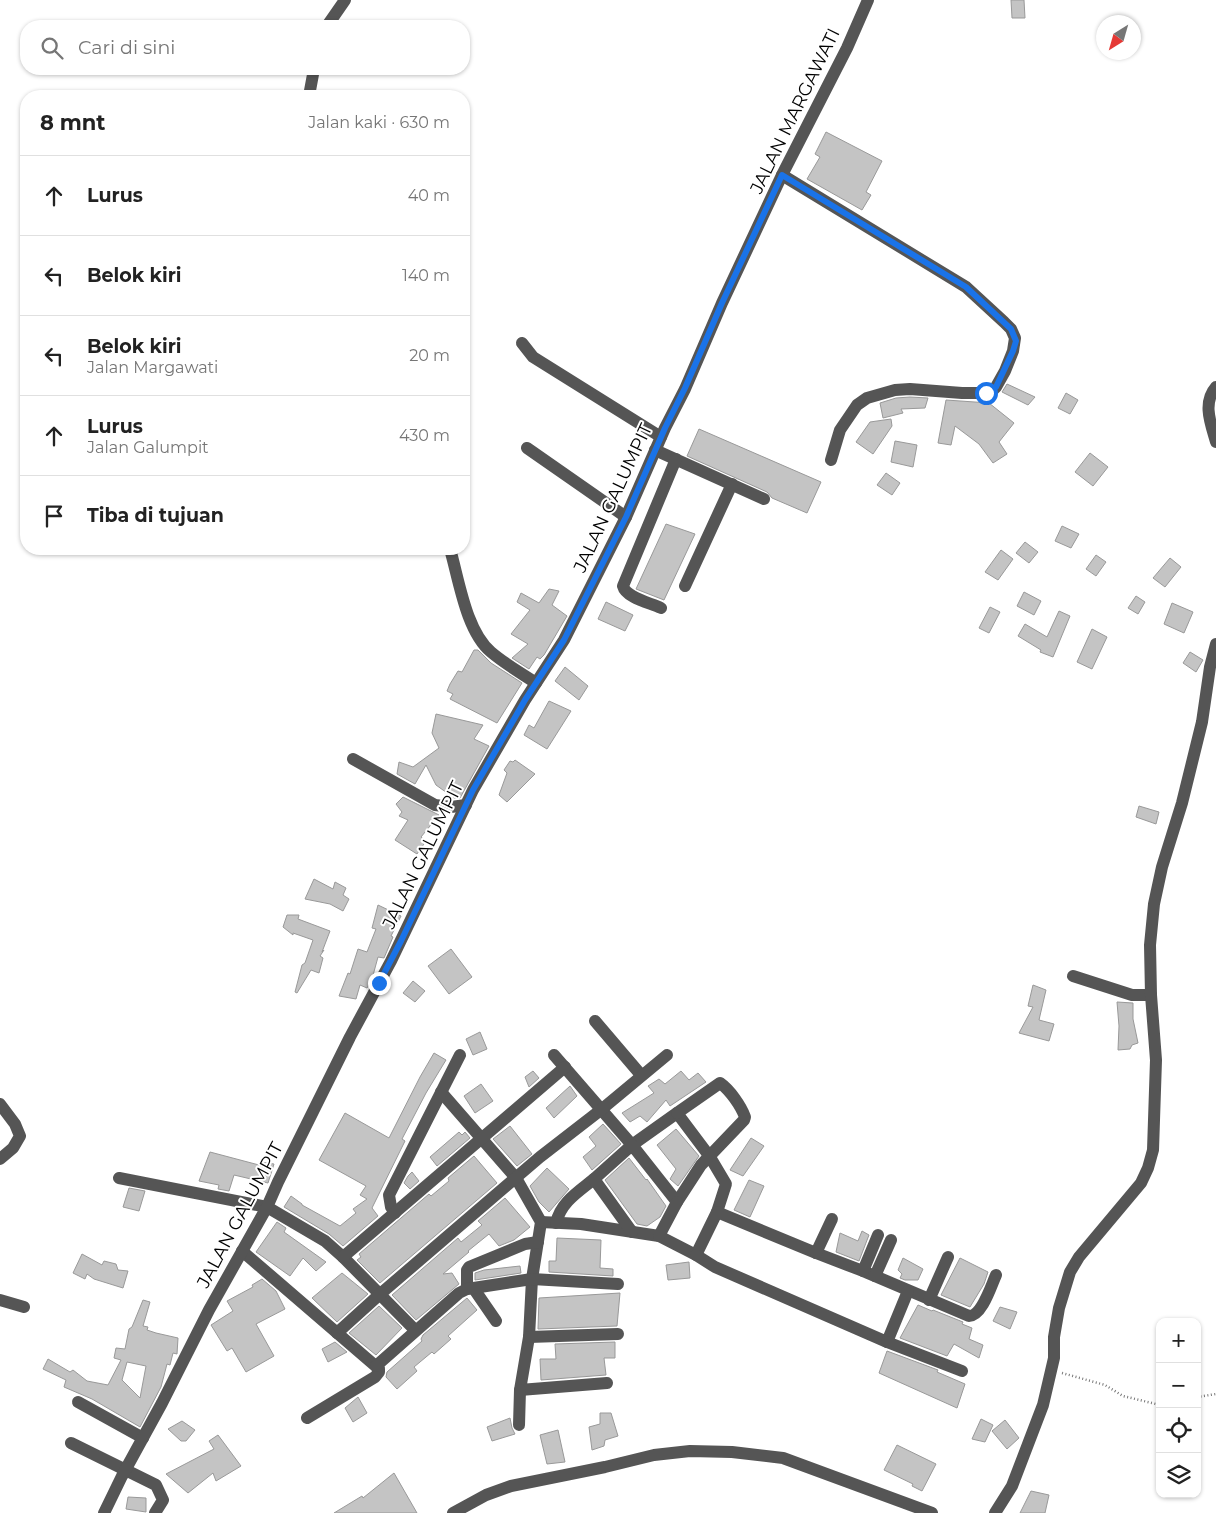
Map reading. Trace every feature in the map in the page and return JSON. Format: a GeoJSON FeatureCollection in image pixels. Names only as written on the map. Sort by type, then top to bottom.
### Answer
{"type":"FeatureCollection","features":[{"type":"Feature","properties":{"kind":"street"},"geometry":{"type":"LineString","coordinates":[[331,20],[346,0]]}},
{"type":"Feature","properties":{"kind":"street","name":"JALAN MARGAWATI"},"geometry":{"type":"LineString","coordinates":[[766,210],[836,71],[868,0]]}},
{"type":"Feature","properties":{"kind":"street"},"geometry":{"type":"LineString","coordinates":[[310,90],[313,75]]}},
{"type":"Feature","properties":{"kind":"street"},"geometry":{"type":"LineString","coordinates":[[782,175],[966,287],[1011,329],[1015,338],[1013,351],[1005,371],[992,391],[970,393],[910,388],[867,398],[857,405],[840,430],[831,460]]}},
{"type":"Feature","properties":{"kind":"street","name":"JALAN GALUMPIT"},"geometry":{"type":"LineString","coordinates":[[104,1513],[209,1310],[267,1206],[350,1037],[391,961],[466,805],[511,724],[564,640],[626,517],[712,324],[766,210]]}},
{"type":"Feature","properties":{"kind":"street"},"geometry":{"type":"LineString","coordinates":[[522,343],[534,357],[661,437]]}},
{"type":"Feature","properties":{"kind":"street"},"geometry":{"type":"LineString","coordinates":[[1216,387],[1210,395],[1208,407],[1216,442]]}},
{"type":"Feature","properties":{"kind":"street"},"geometry":{"type":"LineString","coordinates":[[527,448],[626,517]]}},
{"type":"Feature","properties":{"kind":"street"},"geometry":{"type":"LineString","coordinates":[[655,450],[764,499]]}},
{"type":"Feature","properties":{"kind":"street"},"geometry":{"type":"LineString","coordinates":[[662,608],[636,598],[625,591],[623,586],[676,459]]}},
{"type":"Feature","properties":{"kind":"street"},"geometry":{"type":"LineString","coordinates":[[685,586],[732,484]]}},
{"type":"Feature","properties":{"kind":"street"},"geometry":{"type":"LineString","coordinates":[[452,555],[468,614],[478,636],[492,653],[536,683]]}},
{"type":"Feature","properties":{"kind":"street"},"geometry":{"type":"LineString","coordinates":[[995,1513],[1015,1477],[1043,1405],[1054,1358],[1054,1337],[1058,1308],[1070,1272],[1079,1257],[1141,1183],[1148,1168],[1152,1150],[1156,1060],[1142,995],[1154,904],[1162,867],[1182,802],[1202,722],[1210,667],[1216,644]]}},
{"type":"Feature","properties":{"kind":"street"},"geometry":{"type":"LineString","coordinates":[[353,759],[436,805],[450,807],[466,805]]}},
{"type":"Feature","properties":{"kind":"street"},"geometry":{"type":"LineString","coordinates":[[1073,976],[1142,995]]}},
{"type":"Feature","properties":{"kind":"street"},"geometry":{"type":"LineString","coordinates":[[595,1021],[641,1075]]}},
{"type":"Feature","properties":{"kind":"street"},"geometry":{"type":"LineString","coordinates":[[395,1213],[391,1207],[389,1195],[460,1055]]}},
{"type":"Feature","properties":{"kind":"street"},"geometry":{"type":"LineString","coordinates":[[554,1055],[602,1109],[677,1202]]}},
{"type":"Feature","properties":{"kind":"street"},"geometry":{"type":"LineString","coordinates":[[337,1332],[516,1178],[641,1075],[667,1056]]}},
{"type":"Feature","properties":{"kind":"street"},"geometry":{"type":"LineString","coordinates":[[343,1257],[565,1067]]}},
{"type":"Feature","properties":{"kind":"street"},"geometry":{"type":"LineString","coordinates":[[556,1223],[562,1207],[568,1200],[632,1145],[718,1084],[725,1087],[734,1099],[745,1116],[744,1120],[701,1165],[677,1202],[659,1236]]}},
{"type":"Feature","properties":{"kind":"street"},"geometry":{"type":"LineString","coordinates":[[441,1092],[516,1178],[541,1222],[532,1279],[529,1337],[520,1390],[519,1425]]}},
{"type":"Feature","properties":{"kind":"street"},"geometry":{"type":"LineString","coordinates":[[0,1104],[20,1136],[13,1148],[0,1160]]}},
{"type":"Feature","properties":{"kind":"street"},"geometry":{"type":"LineString","coordinates":[[677,1113],[710,1157],[726,1184],[718,1212],[696,1255]]}},
{"type":"Feature","properties":{"kind":"street"},"geometry":{"type":"LineString","coordinates":[[119,1178],[267,1206],[326,1241],[415,1330]]}},
{"type":"Feature","properties":{"kind":"street"},"geometry":{"type":"LineString","coordinates":[[594,1179],[632,1232]]}},
{"type":"Feature","properties":{"kind":"street"},"geometry":{"type":"LineString","coordinates":[[718,1212],[970,1316],[974,1316],[981,1308],[996,1275]]}},
{"type":"Feature","properties":{"kind":"street"},"geometry":{"type":"LineString","coordinates":[[816,1253],[832,1219]]}},
{"type":"Feature","properties":{"kind":"street"},"geometry":{"type":"LineString","coordinates":[[541,1222],[581,1224],[659,1236],[715,1267],[887,1342],[962,1371]]}},
{"type":"Feature","properties":{"kind":"street"},"geometry":{"type":"LineString","coordinates":[[863,1271],[878,1235]]}},
{"type":"Feature","properties":{"kind":"street"},"geometry":{"type":"LineString","coordinates":[[875,1276],[891,1240]]}},
{"type":"Feature","properties":{"kind":"street"},"geometry":{"type":"LineString","coordinates":[[496,1321],[471,1289],[467,1270],[469,1267],[526,1244],[538,1242]]}},
{"type":"Feature","properties":{"kind":"street"},"geometry":{"type":"LineString","coordinates":[[242,1251],[376,1366],[379,1371],[376,1377],[307,1418]]}},
{"type":"Feature","properties":{"kind":"street"},"geometry":{"type":"LineString","coordinates":[[929,1300],[948,1257]]}},
{"type":"Feature","properties":{"kind":"street"},"geometry":{"type":"LineString","coordinates":[[376,1366],[459,1293],[471,1289],[532,1279],[618,1284]]}},
{"type":"Feature","properties":{"kind":"street"},"geometry":{"type":"LineString","coordinates":[[887,1342],[908,1291]]}},
{"type":"Feature","properties":{"kind":"street"},"geometry":{"type":"LineString","coordinates":[[0,1300],[24,1307]]}},
{"type":"Feature","properties":{"kind":"street"},"geometry":{"type":"LineString","coordinates":[[529,1337],[618,1334]]}},
{"type":"Feature","properties":{"kind":"street"},"geometry":{"type":"LineString","coordinates":[[520,1390],[607,1383]]}},
{"type":"Feature","properties":{"kind":"street"},"geometry":{"type":"LineString","coordinates":[[78,1402],[143,1438]]}},
{"type":"Feature","properties":{"kind":"street"},"geometry":{"type":"LineString","coordinates":[[71,1443],[156,1485],[163,1500],[155,1513]]}},
{"type":"Feature","properties":{"kind":"street"},"geometry":{"type":"LineString","coordinates":[[453,1513],[486,1495],[511,1486],[654,1455],[690,1451],[732,1452],[783,1458],[932,1513]]}},
{"type":"Feature","properties":{"kind":"path"},"geometry":{"type":"LineString","coordinates":[[1051,1370],[1101,1383],[1123,1396],[1156,1404]]}},
{"type":"Feature","properties":{"kind":"path"},"geometry":{"type":"LineString","coordinates":[[1201,1396],[1216,1394]]}},
{"type":"Feature","properties":{"kind":"building"},"geometry":{"type":"Polygon","coordinates":[[[1011,0],[1024,0],[1025,18],[1012,18],[1011,0]]]}},
{"type":"Feature","properties":{"kind":"building"},"geometry":{"type":"Polygon","coordinates":[[[826,132],[882,161],[866,192],[871,195],[862,210],[807,179],[820,157],[815,154],[826,132]]]}},
{"type":"Feature","properties":{"kind":"building"},"geometry":{"type":"Polygon","coordinates":[[[1007,384],[1035,397],[1028,405],[1002,392],[1007,384]]]}},
{"type":"Feature","properties":{"kind":"building"},"geometry":{"type":"Polygon","coordinates":[[[1066,393],[1078,400],[1070,414],[1058,408],[1066,393]]]}},
{"type":"Feature","properties":{"kind":"building"},"geometry":{"type":"Polygon","coordinates":[[[896,398],[928,398],[925,408],[901,409],[903,413],[883,418],[880,403],[896,398]]]}},
{"type":"Feature","properties":{"kind":"building"},"geometry":{"type":"Polygon","coordinates":[[[946,400],[989,403],[1014,423],[999,442],[1007,454],[993,463],[979,444],[955,426],[951,445],[938,443],[946,400]]]}},
{"type":"Feature","properties":{"kind":"building"},"geometry":{"type":"Polygon","coordinates":[[[891,419],[892,426],[873,454],[856,442],[870,422],[891,419]]]}},
{"type":"Feature","properties":{"kind":"building"},"geometry":{"type":"Polygon","coordinates":[[[699,429],[821,482],[807,513],[772,498],[767,492],[687,456],[699,429]]]}},
{"type":"Feature","properties":{"kind":"building"},"geometry":{"type":"Polygon","coordinates":[[[895,441],[917,445],[913,467],[891,462],[895,441]]]}},
{"type":"Feature","properties":{"kind":"building"},"geometry":{"type":"Polygon","coordinates":[[[1090,453],[1108,467],[1093,486],[1075,472],[1090,453]]]}},
{"type":"Feature","properties":{"kind":"building"},"geometry":{"type":"Polygon","coordinates":[[[886,473],[900,483],[892,495],[877,485],[886,473]]]}},
{"type":"Feature","properties":{"kind":"building"},"geometry":{"type":"Polygon","coordinates":[[[666,524],[695,534],[664,600],[636,589],[666,524]]]}},
{"type":"Feature","properties":{"kind":"building"},"geometry":{"type":"Polygon","coordinates":[[[1062,526],[1079,534],[1071,548],[1055,541],[1062,526]]]}},
{"type":"Feature","properties":{"kind":"building"},"geometry":{"type":"Polygon","coordinates":[[[1025,542],[1038,552],[1029,563],[1016,553],[1025,542]]]}},
{"type":"Feature","properties":{"kind":"building"},"geometry":{"type":"Polygon","coordinates":[[[1001,550],[1013,559],[998,580],[985,572],[1001,550]]]}},
{"type":"Feature","properties":{"kind":"building"},"geometry":{"type":"Polygon","coordinates":[[[1096,555],[1106,562],[1096,576],[1086,569],[1096,555]]]}},
{"type":"Feature","properties":{"kind":"building"},"geometry":{"type":"Polygon","coordinates":[[[1170,558],[1181,567],[1165,587],[1153,578],[1170,558]]]}},
{"type":"Feature","properties":{"kind":"building"},"geometry":{"type":"Polygon","coordinates":[[[549,589],[559,591],[552,605],[567,616],[544,655],[540,659],[537,657],[529,669],[512,658],[528,644],[511,634],[530,610],[517,602],[521,593],[539,603],[549,589]]]}},
{"type":"Feature","properties":{"kind":"building"},"geometry":{"type":"Polygon","coordinates":[[[1024,592],[1041,601],[1034,615],[1017,606],[1024,592]]]}},
{"type":"Feature","properties":{"kind":"building"},"geometry":{"type":"Polygon","coordinates":[[[1136,596],[1145,602],[1138,614],[1128,608],[1136,596]]]}},
{"type":"Feature","properties":{"kind":"building"},"geometry":{"type":"Polygon","coordinates":[[[606,602],[633,615],[625,631],[598,619],[606,602]]]}},
{"type":"Feature","properties":{"kind":"building"},"geometry":{"type":"Polygon","coordinates":[[[1172,603],[1193,612],[1184,633],[1164,624],[1172,603]]]}},
{"type":"Feature","properties":{"kind":"building"},"geometry":{"type":"Polygon","coordinates":[[[990,607],[1000,612],[989,633],[979,628],[990,607]]]}},
{"type":"Feature","properties":{"kind":"building"},"geometry":{"type":"Polygon","coordinates":[[[1059,611],[1070,616],[1053,657],[1040,652],[1041,650],[1018,636],[1025,624],[1047,637],[1059,611]]]}},
{"type":"Feature","properties":{"kind":"building"},"geometry":{"type":"Polygon","coordinates":[[[1092,629],[1107,637],[1092,669],[1077,662],[1092,629]]]}},
{"type":"Feature","properties":{"kind":"building"},"geometry":{"type":"Polygon","coordinates":[[[474,650],[478,650],[491,663],[522,683],[497,723],[450,699],[453,694],[447,691],[458,671],[462,672],[474,650]]]}},
{"type":"Feature","properties":{"kind":"building"},"geometry":{"type":"Polygon","coordinates":[[[1190,652],[1203,660],[1196,672],[1183,663],[1190,652]]]}},
{"type":"Feature","properties":{"kind":"building"},"geometry":{"type":"Polygon","coordinates":[[[565,667],[588,686],[579,700],[555,681],[565,667]]]}},
{"type":"Feature","properties":{"kind":"building"},"geometry":{"type":"Polygon","coordinates":[[[549,701],[571,711],[547,749],[524,735],[529,725],[534,728],[549,701]]]}},
{"type":"Feature","properties":{"kind":"building"},"geometry":{"type":"Polygon","coordinates":[[[436,714],[483,725],[474,739],[489,746],[460,798],[454,798],[436,785],[426,765],[415,784],[397,774],[399,762],[413,767],[439,748],[432,733],[436,714]]]}},
{"type":"Feature","properties":{"kind":"building"},"geometry":{"type":"Polygon","coordinates":[[[515,760],[535,774],[507,802],[499,795],[507,773],[504,770],[510,761],[513,762],[515,760]]]}},
{"type":"Feature","properties":{"kind":"building"},"geometry":{"type":"Polygon","coordinates":[[[403,797],[439,815],[421,837],[426,841],[417,854],[395,840],[408,820],[399,816],[402,812],[396,804],[403,797]]]}},
{"type":"Feature","properties":{"kind":"building"},"geometry":{"type":"Polygon","coordinates":[[[1139,806],[1159,812],[1156,824],[1136,817],[1139,806]]]}},
{"type":"Feature","properties":{"kind":"building"},"geometry":{"type":"Polygon","coordinates":[[[314,879],[333,889],[335,882],[346,888],[343,895],[349,899],[343,911],[330,904],[305,899],[314,879]]]}},
{"type":"Feature","properties":{"kind":"building"},"geometry":{"type":"Polygon","coordinates":[[[378,905],[401,916],[391,936],[393,937],[384,958],[378,957],[372,979],[367,988],[360,985],[356,999],[339,996],[348,973],[350,974],[358,949],[367,952],[376,929],[372,928],[378,905]]]}},
{"type":"Feature","properties":{"kind":"building"},"geometry":{"type":"Polygon","coordinates":[[[287,915],[299,915],[298,919],[330,931],[320,956],[323,958],[319,973],[311,970],[297,993],[295,992],[302,965],[305,963],[313,940],[293,933],[293,935],[283,927],[287,915]]]}},
{"type":"Feature","properties":{"kind":"building"},"geometry":{"type":"Polygon","coordinates":[[[451,949],[472,977],[449,994],[428,966],[451,949]]]}},
{"type":"Feature","properties":{"kind":"building"},"geometry":{"type":"Polygon","coordinates":[[[413,981],[425,991],[415,1002],[403,993],[413,981]]]}},
{"type":"Feature","properties":{"kind":"building"},"geometry":{"type":"Polygon","coordinates":[[[1033,985],[1046,990],[1039,1020],[1054,1024],[1049,1041],[1019,1033],[1033,1007],[1028,1006],[1033,985]]]}},
{"type":"Feature","properties":{"kind":"building"},"geometry":{"type":"Polygon","coordinates":[[[1117,1002],[1133,1003],[1133,1019],[1138,1043],[1132,1045],[1130,1049],[1118,1050],[1117,1002]]]}},
{"type":"Feature","properties":{"kind":"building"},"geometry":{"type":"Polygon","coordinates":[[[480,1032],[487,1049],[473,1055],[466,1039],[480,1032]]]}},
{"type":"Feature","properties":{"kind":"building"},"geometry":{"type":"Polygon","coordinates":[[[434,1053],[446,1060],[402,1139],[405,1141],[372,1208],[378,1216],[343,1246],[329,1234],[284,1207],[291,1196],[302,1205],[340,1226],[356,1213],[353,1209],[367,1199],[360,1195],[366,1186],[319,1160],[345,1113],[389,1138],[434,1053]]]}},
{"type":"Feature","properties":{"kind":"building"},"geometry":{"type":"Polygon","coordinates":[[[533,1071],[539,1078],[529,1087],[525,1077],[533,1071]]]}},
{"type":"Feature","properties":{"kind":"building"},"geometry":{"type":"Polygon","coordinates":[[[681,1071],[689,1080],[698,1073],[706,1082],[670,1106],[666,1100],[647,1122],[640,1116],[630,1122],[622,1113],[654,1093],[648,1086],[659,1079],[665,1084],[681,1071]]]}},
{"type":"Feature","properties":{"kind":"building"},"geometry":{"type":"Polygon","coordinates":[[[481,1084],[493,1101],[475,1113],[464,1096],[481,1084]]]}},
{"type":"Feature","properties":{"kind":"building"},"geometry":{"type":"Polygon","coordinates":[[[570,1086],[577,1096],[554,1118],[546,1108],[570,1086]]]}},
{"type":"Feature","properties":{"kind":"building"},"geometry":{"type":"Polygon","coordinates":[[[603,1124],[621,1144],[592,1170],[583,1157],[596,1146],[589,1137],[603,1124]]]}},
{"type":"Feature","properties":{"kind":"building"},"geometry":{"type":"Polygon","coordinates":[[[510,1126],[532,1154],[517,1166],[493,1139],[510,1126]]]}},
{"type":"Feature","properties":{"kind":"building"},"geometry":{"type":"Polygon","coordinates":[[[676,1129],[699,1156],[678,1186],[670,1179],[676,1169],[657,1145],[676,1129]]]}},
{"type":"Feature","properties":{"kind":"building"},"geometry":{"type":"Polygon","coordinates":[[[459,1132],[462,1135],[465,1132],[470,1138],[437,1166],[430,1157],[459,1132]]]}},
{"type":"Feature","properties":{"kind":"building"},"geometry":{"type":"Polygon","coordinates":[[[751,1138],[764,1146],[743,1176],[730,1170],[751,1138]]]}},
{"type":"Feature","properties":{"kind":"building"},"geometry":{"type":"Polygon","coordinates":[[[210,1152],[259,1165],[260,1162],[274,1164],[268,1183],[234,1175],[229,1191],[218,1189],[219,1185],[199,1181],[210,1152]]]}},
{"type":"Feature","properties":{"kind":"building"},"geometry":{"type":"Polygon","coordinates":[[[474,1156],[497,1183],[380,1283],[357,1260],[361,1257],[359,1254],[429,1194],[431,1196],[449,1181],[448,1178],[474,1156]]]}},
{"type":"Feature","properties":{"kind":"building"},"geometry":{"type":"Polygon","coordinates":[[[629,1158],[666,1206],[660,1217],[647,1226],[637,1224],[605,1180],[629,1158]]]}},
{"type":"Feature","properties":{"kind":"building"},"geometry":{"type":"Polygon","coordinates":[[[547,1168],[569,1189],[549,1212],[539,1202],[530,1186],[547,1168]]]}},
{"type":"Feature","properties":{"kind":"building"},"geometry":{"type":"Polygon","coordinates":[[[412,1172],[419,1181],[410,1189],[404,1183],[412,1172]]]}},
{"type":"Feature","properties":{"kind":"building"},"geometry":{"type":"Polygon","coordinates":[[[749,1180],[764,1186],[750,1217],[734,1210],[749,1180]]]}},
{"type":"Feature","properties":{"kind":"building"},"geometry":{"type":"Polygon","coordinates":[[[129,1188],[145,1191],[139,1211],[123,1207],[129,1188]]]}},
{"type":"Feature","properties":{"kind":"building"},"geometry":{"type":"Polygon","coordinates":[[[505,1198],[530,1227],[514,1240],[499,1246],[489,1234],[468,1251],[443,1274],[452,1273],[459,1284],[416,1320],[392,1295],[458,1238],[461,1242],[482,1225],[478,1221],[505,1198]]]}},
{"type":"Feature","properties":{"kind":"building"},"geometry":{"type":"Polygon","coordinates":[[[277,1222],[286,1228],[284,1232],[326,1262],[316,1271],[303,1258],[290,1276],[256,1252],[277,1222]]]}},
{"type":"Feature","properties":{"kind":"building"},"geometry":{"type":"Polygon","coordinates":[[[862,1231],[869,1235],[859,1261],[836,1252],[840,1233],[858,1241],[862,1231]]]}},
{"type":"Feature","properties":{"kind":"building"},"geometry":{"type":"Polygon","coordinates":[[[557,1238],[601,1240],[600,1268],[613,1269],[613,1276],[549,1272],[549,1261],[556,1261],[557,1238]]]}},
{"type":"Feature","properties":{"kind":"building"},"geometry":{"type":"Polygon","coordinates":[[[82,1254],[102,1265],[104,1261],[116,1264],[118,1270],[128,1271],[123,1288],[94,1279],[87,1274],[85,1279],[73,1273],[82,1254]]]}},
{"type":"Feature","properties":{"kind":"building"},"geometry":{"type":"Polygon","coordinates":[[[903,1258],[923,1269],[918,1280],[900,1278],[902,1274],[898,1270],[903,1258]]]}},
{"type":"Feature","properties":{"kind":"building"},"geometry":{"type":"Polygon","coordinates":[[[960,1258],[988,1272],[984,1284],[970,1307],[941,1295],[960,1258]]]}},
{"type":"Feature","properties":{"kind":"building"},"geometry":{"type":"Polygon","coordinates":[[[689,1262],[690,1278],[668,1280],[666,1265],[689,1262]]]}},
{"type":"Feature","properties":{"kind":"building"},"geometry":{"type":"Polygon","coordinates":[[[520,1266],[521,1273],[475,1280],[475,1273],[484,1270],[520,1266]]]}},
{"type":"Feature","properties":{"kind":"building"},"geometry":{"type":"Polygon","coordinates":[[[342,1273],[368,1294],[337,1322],[312,1298],[342,1273]]]}},
{"type":"Feature","properties":{"kind":"building"},"geometry":{"type":"Polygon","coordinates":[[[262,1279],[276,1291],[285,1309],[256,1324],[274,1356],[246,1372],[232,1348],[227,1351],[211,1325],[233,1311],[227,1301],[253,1287],[252,1285],[262,1279]]]}},
{"type":"Feature","properties":{"kind":"building"},"geometry":{"type":"Polygon","coordinates":[[[620,1293],[617,1326],[538,1329],[539,1298],[620,1293]]]}},
{"type":"Feature","properties":{"kind":"building"},"geometry":{"type":"Polygon","coordinates":[[[467,1298],[477,1310],[448,1336],[451,1339],[434,1354],[432,1352],[414,1367],[417,1371],[397,1389],[386,1377],[387,1372],[422,1341],[423,1335],[467,1298]]]}},
{"type":"Feature","properties":{"kind":"building"},"geometry":{"type":"Polygon","coordinates":[[[143,1300],[150,1302],[143,1326],[148,1327],[147,1330],[178,1338],[177,1354],[173,1353],[170,1365],[167,1364],[161,1387],[140,1427],[92,1399],[64,1387],[66,1380],[43,1369],[48,1359],[70,1372],[73,1370],[87,1381],[108,1385],[121,1360],[114,1358],[116,1348],[125,1349],[129,1329],[132,1327],[143,1300]],[[127,1362],[122,1380],[140,1398],[146,1366],[127,1362]]]}},
{"type":"Feature","properties":{"kind":"building"},"geometry":{"type":"Polygon","coordinates":[[[918,1305],[963,1322],[962,1324],[972,1328],[969,1339],[983,1345],[979,1358],[954,1344],[947,1356],[900,1338],[918,1305]]]}},
{"type":"Feature","properties":{"kind":"building"},"geometry":{"type":"Polygon","coordinates":[[[379,1306],[402,1328],[376,1355],[349,1333],[379,1306]]]}},
{"type":"Feature","properties":{"kind":"building"},"geometry":{"type":"Polygon","coordinates":[[[1000,1307],[1017,1312],[1010,1329],[993,1321],[1000,1307]]]}},
{"type":"Feature","properties":{"kind":"building"},"geometry":{"type":"Polygon","coordinates":[[[335,1342],[347,1352],[328,1362],[322,1349],[335,1342]]]}},
{"type":"Feature","properties":{"kind":"building"},"geometry":{"type":"Polygon","coordinates":[[[615,1342],[615,1358],[604,1358],[606,1375],[541,1380],[540,1359],[556,1359],[555,1344],[615,1342]]]}},
{"type":"Feature","properties":{"kind":"building"},"geometry":{"type":"Polygon","coordinates":[[[887,1351],[938,1370],[937,1372],[965,1384],[957,1408],[879,1373],[887,1351]]]}},
{"type":"Feature","properties":{"kind":"building"},"geometry":{"type":"Polygon","coordinates":[[[358,1397],[367,1413],[353,1422],[345,1408],[358,1397]]]}},
{"type":"Feature","properties":{"kind":"building"},"geometry":{"type":"Polygon","coordinates":[[[600,1413],[611,1413],[618,1436],[605,1440],[604,1446],[592,1450],[589,1427],[600,1424],[600,1413]]]}},
{"type":"Feature","properties":{"kind":"building"},"geometry":{"type":"Polygon","coordinates":[[[510,1418],[515,1434],[492,1441],[487,1427],[510,1418]]]}},
{"type":"Feature","properties":{"kind":"building"},"geometry":{"type":"Polygon","coordinates":[[[981,1419],[993,1425],[985,1442],[972,1439],[981,1419]]]}},
{"type":"Feature","properties":{"kind":"building"},"geometry":{"type":"Polygon","coordinates":[[[1005,1420],[1019,1438],[1007,1449],[992,1431],[1005,1420]]]}},
{"type":"Feature","properties":{"kind":"building"},"geometry":{"type":"Polygon","coordinates":[[[182,1421],[195,1430],[186,1441],[181,1441],[168,1429],[182,1421]]]}},
{"type":"Feature","properties":{"kind":"building"},"geometry":{"type":"Polygon","coordinates":[[[558,1430],[565,1462],[547,1464],[540,1435],[558,1430]]]}},
{"type":"Feature","properties":{"kind":"building"},"geometry":{"type":"Polygon","coordinates":[[[218,1435],[241,1466],[216,1481],[213,1473],[188,1493],[166,1474],[214,1449],[209,1441],[218,1435]]]}},
{"type":"Feature","properties":{"kind":"building"},"geometry":{"type":"Polygon","coordinates":[[[897,1445],[936,1464],[922,1491],[912,1486],[913,1484],[884,1470],[897,1445]]]}},
{"type":"Feature","properties":{"kind":"building"},"geometry":{"type":"Polygon","coordinates":[[[394,1473],[417,1513],[334,1513],[362,1496],[363,1498],[394,1473]]]}},
{"type":"Feature","properties":{"kind":"building"},"geometry":{"type":"Polygon","coordinates":[[[1031,1491],[1049,1495],[1045,1513],[1020,1513],[1031,1491]]]}},
{"type":"Feature","properties":{"kind":"building"},"geometry":{"type":"Polygon","coordinates":[[[128,1497],[146,1498],[146,1512],[126,1509],[128,1497]]]}},
{"type":"Feature","properties":{"kind":"route"},"geometry":{"type":"LineString","coordinates":[[379,983],[473,790],[525,700],[564,640],[626,517],[712,324],[782,175],[966,287],[1011,329],[1016,341],[1013,351],[996,387],[986,393]]}}]}
